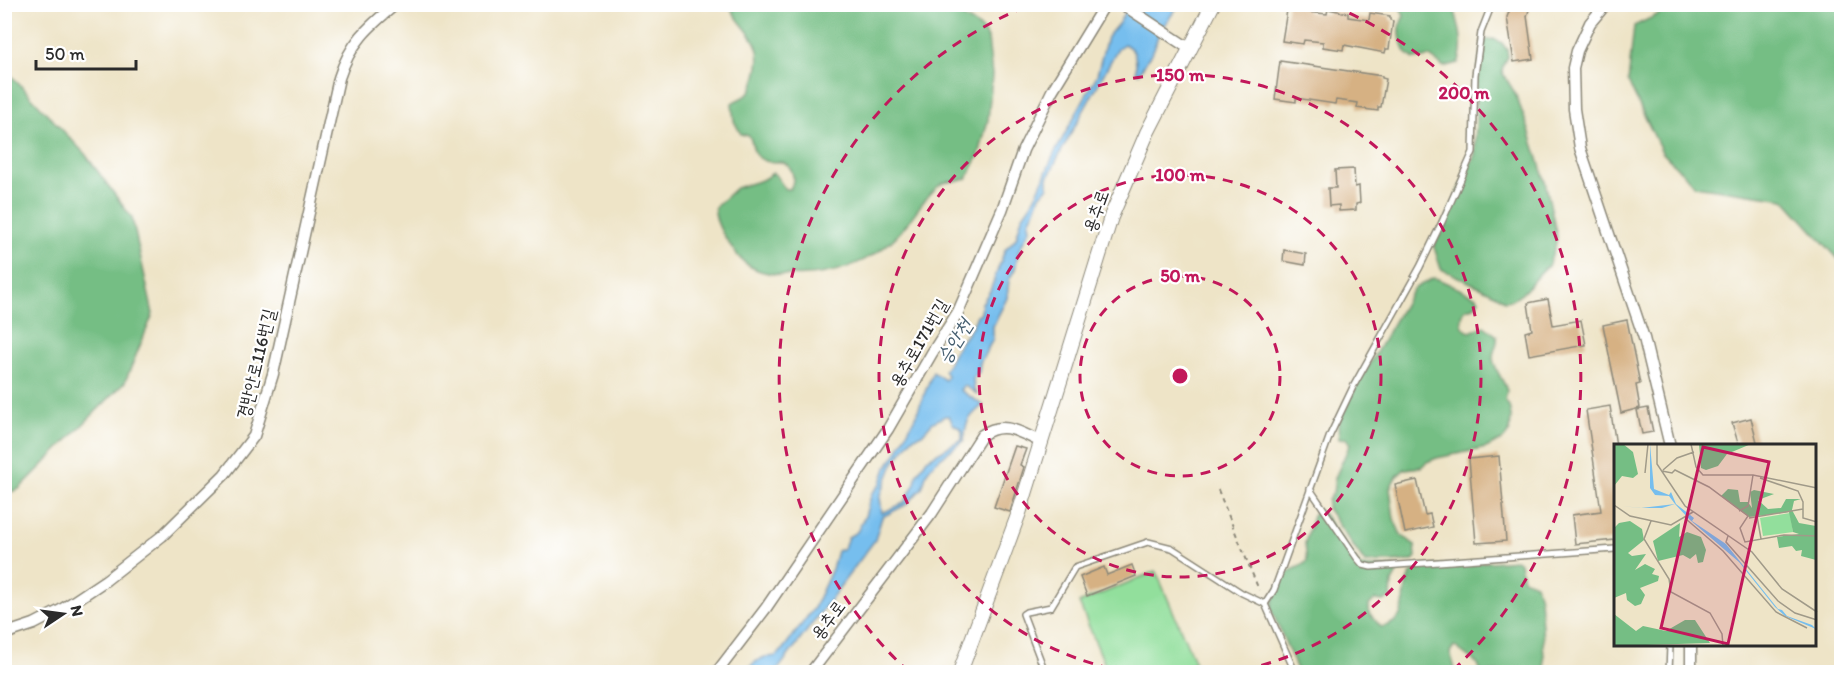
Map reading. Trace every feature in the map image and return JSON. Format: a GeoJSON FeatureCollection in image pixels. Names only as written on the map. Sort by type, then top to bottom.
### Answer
{"type":"FeatureCollection","features":[{"type":"Feature","properties":{"kind":"street","name":"경반안로116번길"},"geometry":{"type":"LineString","coordinates":[[4,634],[29,626],[61,610],[97,586],[162,536],[224,475],[254,436],[273,374],[339,78],[348,53],[361,36],[396,4]]}},
{"type":"Feature","properties":{"kind":"street","name":"용추로171번길"},"geometry":{"type":"LineString","coordinates":[[717,672],[766,608],[888,429],[958,312],[1002,210],[1028,140],[1052,91],[1105,4]]}},
{"type":"Feature","properties":{"kind":"street","name":"용추로"},"geometry":{"type":"LineString","coordinates":[[960,672],[1020,510],[1111,217],[1147,133],[1213,4]]}},
{"type":"Feature","properties":{"kind":"street"},"geometry":{"type":"LineString","coordinates":[[1605,4],[1590,23],[1577,51],[1573,68],[1574,109],[1583,158],[1644,338],[1670,444]]}},
{"type":"Feature","properties":{"kind":"street"},"geometry":{"type":"LineString","coordinates":[[1122,5],[1190,49]]}},
{"type":"Feature","properties":{"kind":"street","name":"용추로"},"geometry":{"type":"LineString","coordinates":[[811,672],[932,513],[982,435],[990,429],[1001,427],[1041,442]]}},
{"type":"Feature","properties":{"kind":"street"},"geometry":{"type":"LineString","coordinates":[[1690,647],[1691,672]]}},
{"type":"Feature","properties":{"kind":"lane"},"geometry":{"type":"LineString","coordinates":[[1265,604],[1274,590],[1330,435],[1348,397],[1424,258],[1473,152],[1474,75],[1481,32],[1492,4]]}},
{"type":"Feature","properties":{"kind":"lane"},"geometry":{"type":"LineString","coordinates":[[1310,489],[1357,558],[1363,565],[1371,567],[1614,549]]}},
{"type":"Feature","properties":{"kind":"lane"},"geometry":{"type":"LineString","coordinates":[[1045,672],[1023,614],[1051,608],[1076,567],[1142,543],[1155,542],[1172,548],[1242,593],[1265,604],[1295,672]]}},
{"type":"Feature","properties":{"kind":"lane"},"geometry":{"type":"LineString","coordinates":[[1669,672],[1670,647]]}},
{"type":"Feature","properties":{"kind":"path"},"geometry":{"type":"LineString","coordinates":[[1218,490],[1265,604]]}},
{"type":"Feature","properties":{"kind":"green space"},"geometry":{"type":"Polygon","coordinates":[[[1680,4],[1841,5],[1841,262],[1784,199],[1695,186],[1662,152],[1628,82],[1634,26],[1680,4]]]}},
{"type":"Feature","properties":{"kind":"green space"},"geometry":{"type":"Polygon","coordinates":[[[729,5],[944,5],[981,28],[988,39],[992,75],[988,120],[979,155],[967,179],[940,185],[890,242],[878,252],[850,266],[819,274],[787,275],[758,270],[746,263],[735,252],[721,231],[716,219],[715,207],[736,188],[762,180],[773,173],[786,189],[790,189],[793,177],[791,169],[785,163],[767,161],[758,157],[749,136],[741,134],[734,121],[732,103],[751,90],[759,63],[756,44],[729,5]]]}},
{"type":"Feature","properties":{"kind":"green space"},"geometry":{"type":"Polygon","coordinates":[[[1399,5],[1453,5],[1461,41],[1458,63],[1444,67],[1430,57],[1414,59],[1409,55],[1401,39],[1400,27],[1404,16],[1399,5]]]}},
{"type":"Feature","properties":{"kind":"green space"},"geometry":{"type":"Polygon","coordinates":[[[1493,39],[1502,43],[1507,50],[1508,57],[1502,72],[1515,93],[1529,130],[1545,181],[1557,236],[1548,266],[1524,292],[1505,301],[1441,269],[1434,247],[1475,154],[1477,76],[1482,44],[1486,40],[1493,39]]]}},
{"type":"Feature","properties":{"kind":"green space"},"geometry":{"type":"Polygon","coordinates":[[[5,69],[85,154],[132,218],[153,314],[125,382],[19,489],[5,494],[5,69]]]}},
{"type":"Feature","properties":{"kind":"green space"},"geometry":{"type":"Polygon","coordinates":[[[1433,278],[1477,297],[1479,300],[1474,307],[1465,309],[1462,323],[1467,331],[1470,332],[1484,326],[1497,336],[1493,359],[1507,391],[1505,400],[1511,416],[1510,431],[1504,439],[1486,448],[1437,458],[1421,467],[1405,469],[1396,477],[1390,488],[1394,519],[1401,535],[1415,545],[1416,557],[1412,561],[1365,563],[1327,508],[1328,500],[1333,493],[1335,478],[1350,444],[1346,438],[1339,439],[1338,425],[1355,389],[1413,289],[1433,278]]]}},
{"type":"Feature","properties":{"kind":"green space"},"geometry":{"type":"Polygon","coordinates":[[[1317,511],[1323,513],[1361,567],[1400,567],[1392,582],[1391,597],[1383,601],[1375,600],[1369,605],[1369,613],[1381,627],[1392,623],[1399,617],[1407,582],[1418,567],[1517,560],[1520,563],[1523,579],[1536,584],[1540,598],[1545,672],[1481,672],[1478,664],[1454,646],[1450,652],[1456,672],[1298,672],[1271,609],[1275,595],[1287,573],[1307,561],[1305,543],[1313,516],[1317,511]]]}},
{"type":"Feature","properties":{"kind":"green space"},"geometry":{"type":"Polygon","coordinates":[[[1156,571],[1195,663],[1173,672],[1108,672],[1079,603],[1156,571]]]}},
{"type":"Feature","properties":{"kind":"water"},"geometry":{"type":"Polygon","coordinates":[[[1128,5],[1179,5],[1159,32],[1154,49],[1139,73],[1136,72],[1134,52],[1124,44],[1118,48],[1057,159],[1048,178],[1048,187],[1040,196],[1029,222],[1030,229],[1019,250],[1015,269],[1009,280],[1007,298],[993,326],[993,339],[980,363],[979,372],[973,378],[974,390],[978,395],[964,385],[960,390],[983,405],[969,420],[964,440],[935,462],[927,472],[922,488],[906,505],[882,517],[875,540],[776,672],[745,672],[762,658],[779,654],[814,608],[832,569],[837,551],[844,548],[848,537],[857,532],[872,493],[880,485],[886,468],[896,454],[917,413],[933,372],[945,380],[947,375],[944,371],[977,315],[981,313],[982,303],[990,291],[1005,250],[1016,238],[1022,217],[1035,198],[1054,154],[1097,75],[1107,37],[1119,23],[1128,5]],[[949,416],[933,422],[922,434],[912,438],[893,464],[880,497],[882,513],[904,503],[915,483],[917,474],[927,459],[962,439],[962,430],[953,424],[949,416]]]}},
{"type":"Feature","properties":{"kind":"building"},"geometry":{"type":"Polygon","coordinates":[[[1288,4],[1308,7],[1307,12],[1327,14],[1328,9],[1348,13],[1348,17],[1369,20],[1370,13],[1390,16],[1390,20],[1393,21],[1389,49],[1386,49],[1385,53],[1344,45],[1343,50],[1323,47],[1323,42],[1304,40],[1303,44],[1282,41],[1288,4]]]}},
{"type":"Feature","properties":{"kind":"building"},"geometry":{"type":"Polygon","coordinates":[[[1512,4],[1531,4],[1527,16],[1533,59],[1514,62],[1507,17],[1512,4]]]}},
{"type":"Feature","properties":{"kind":"building"},"geometry":{"type":"Polygon","coordinates":[[[1280,61],[1382,76],[1386,79],[1381,107],[1378,107],[1378,111],[1357,108],[1358,103],[1336,100],[1335,104],[1296,98],[1296,102],[1275,99],[1280,61]]]}},
{"type":"Feature","properties":{"kind":"building"},"geometry":{"type":"Polygon","coordinates":[[[1354,169],[1355,187],[1359,186],[1360,203],[1356,204],[1356,210],[1339,211],[1339,205],[1329,206],[1328,188],[1336,188],[1335,170],[1354,169]]]}},
{"type":"Feature","properties":{"kind":"building"},"geometry":{"type":"Polygon","coordinates":[[[1284,250],[1306,254],[1305,265],[1283,261],[1284,250]]]}},
{"type":"Feature","properties":{"kind":"building"},"geometry":{"type":"Polygon","coordinates":[[[1548,299],[1553,325],[1581,320],[1586,345],[1529,355],[1525,332],[1532,330],[1528,303],[1548,299]]]}},
{"type":"Feature","properties":{"kind":"building"},"geometry":{"type":"Polygon","coordinates":[[[1627,320],[1640,384],[1636,385],[1640,408],[1621,413],[1603,325],[1627,320]]]}},
{"type":"Feature","properties":{"kind":"building"},"geometry":{"type":"Polygon","coordinates":[[[1610,406],[1616,444],[1614,540],[1575,544],[1572,515],[1601,511],[1586,410],[1610,406]]]}},
{"type":"Feature","properties":{"kind":"building"},"geometry":{"type":"Polygon","coordinates":[[[1648,408],[1653,432],[1642,434],[1637,410],[1648,408]]]}},
{"type":"Feature","properties":{"kind":"building"},"geometry":{"type":"Polygon","coordinates":[[[1751,418],[1758,444],[1738,444],[1732,423],[1751,418]]]}},
{"type":"Feature","properties":{"kind":"building"},"geometry":{"type":"Polygon","coordinates":[[[1015,446],[1026,449],[1020,465],[1024,467],[1010,512],[994,507],[1015,446]]]}},
{"type":"Feature","properties":{"kind":"building"},"geometry":{"type":"Polygon","coordinates":[[[1499,456],[1506,541],[1476,543],[1469,459],[1499,456]]]}},
{"type":"Feature","properties":{"kind":"building"},"geometry":{"type":"Polygon","coordinates":[[[1417,480],[1425,515],[1430,514],[1433,527],[1405,533],[1395,485],[1417,480]]]}},
{"type":"Feature","properties":{"kind":"building"},"geometry":{"type":"Polygon","coordinates":[[[1132,565],[1136,576],[1087,596],[1080,577],[1104,567],[1107,575],[1132,565]]]}},
{"type":"Feature","properties":{"kind":"water label","name":"승안천"},"geometry":{"type":"Point","coordinates":[954,341]}}]}
